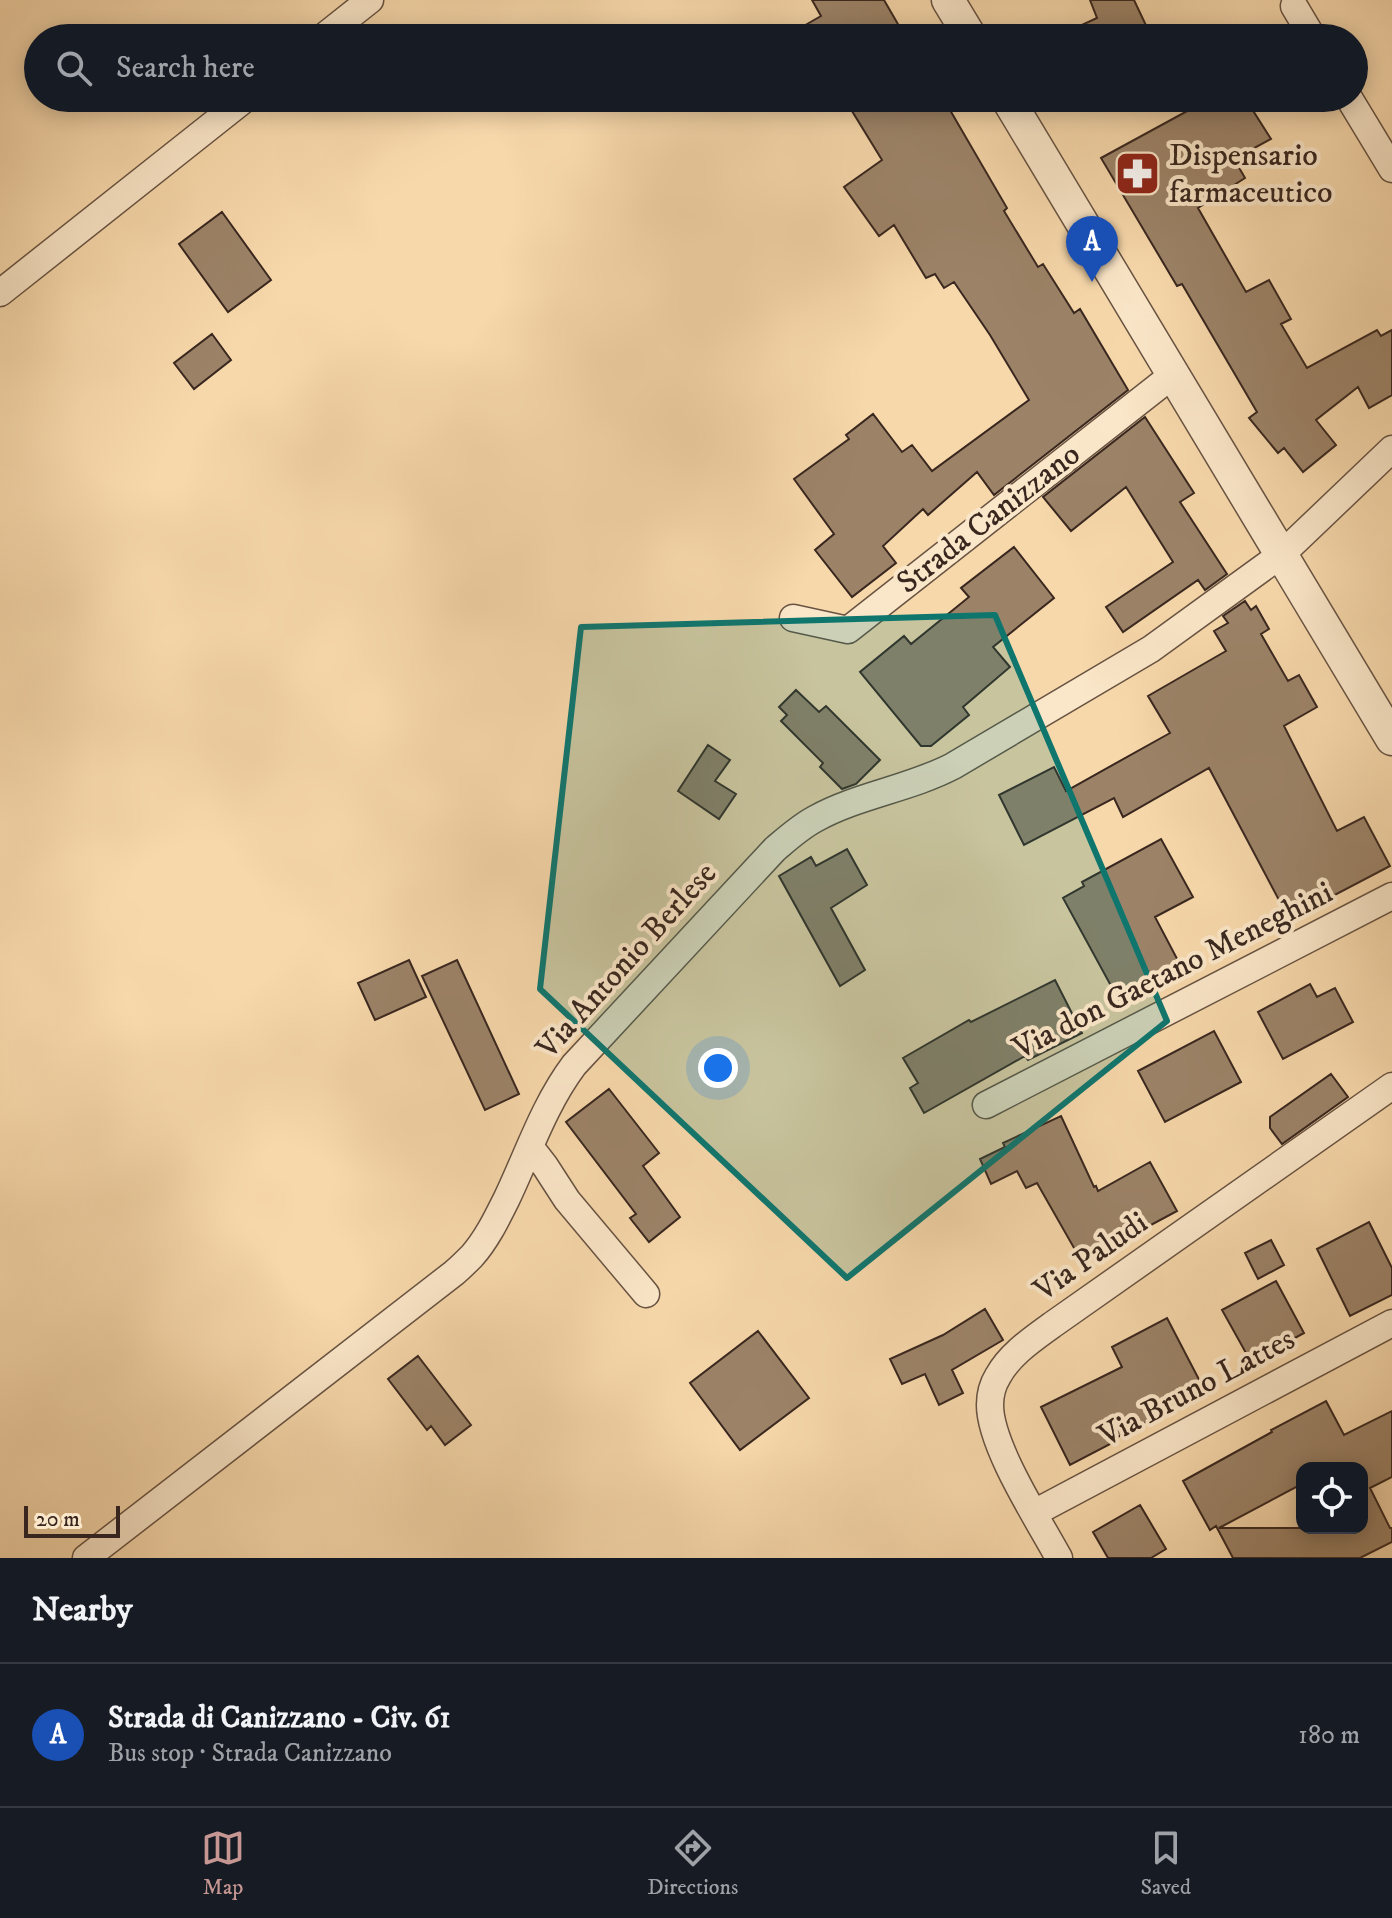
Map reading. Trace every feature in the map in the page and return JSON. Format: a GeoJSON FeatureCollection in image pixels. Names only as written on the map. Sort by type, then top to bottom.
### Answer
{"type":"FeatureCollection","features":[{"type":"Feature","properties":{"kind":"street"},"geometry":{"type":"LineString","coordinates":[[340,24],[370,0]]}},
{"type":"Feature","properties":{"kind":"street"},"geometry":{"type":"LineString","coordinates":[[948,0],[963,24]]}},
{"type":"Feature","properties":{"kind":"street"},"geometry":{"type":"LineString","coordinates":[[1294,6],[1305,24]]}},
{"type":"Feature","properties":{"kind":"street"},"geometry":{"type":"LineString","coordinates":[[0,293],[228,112]]}},
{"type":"Feature","properties":{"kind":"street"},"geometry":{"type":"LineString","coordinates":[[1015,112],[1392,739]]}},
{"type":"Feature","properties":{"kind":"street"},"geometry":{"type":"LineString","coordinates":[[1357,112],[1392,169]]}},
{"type":"Feature","properties":{"kind":"street","name":"Strada Canizzano"},"geometry":{"type":"LineString","coordinates":[[793,618],[848,630],[1174,374]]}},
{"type":"Feature","properties":{"kind":"street","name":"Via Antonio Berlese"},"geometry":{"type":"LineString","coordinates":[[86,1558],[472,1256],[487,1236],[551,1102],[574,1065],[775,849],[795,832],[835,809],[934,776],[1151,649],[1282,554],[1392,449]]}},
{"type":"Feature","properties":{"kind":"street","name":"Via don Gaetano Meneghini"},"geometry":{"type":"LineString","coordinates":[[986,1105],[1392,896]]}},
{"type":"Feature","properties":{"kind":"street","name":"Via Paludi"},"geometry":{"type":"LineString","coordinates":[[1059,1558],[1006,1460],[995,1433],[990,1407],[998,1374],[1027,1343],[1392,1086]]}},
{"type":"Feature","properties":{"kind":"street"},"geometry":{"type":"LineString","coordinates":[[531,1148],[567,1200],[646,1294]]}},
{"type":"Feature","properties":{"kind":"street","name":"Via Bruno Lattes"},"geometry":{"type":"LineString","coordinates":[[1034,1513],[1392,1323]]}},
{"type":"Feature","properties":{"kind":"highlighted area"},"geometry":{"type":"Polygon","coordinates":[[[995,615],[1167,1021],[847,1278],[540,989],[581,627],[995,615]]]}},
{"type":"Feature","properties":{"kind":"building"},"geometry":{"type":"Polygon","coordinates":[[[812,0],[884,0],[898,24],[807,24],[821,16],[812,0]]]}},
{"type":"Feature","properties":{"kind":"building"},"geometry":{"type":"Polygon","coordinates":[[[1090,0],[1134,0],[1145,24],[1084,24],[1097,18],[1090,0]]]}},
{"type":"Feature","properties":{"kind":"building"},"geometry":{"type":"Polygon","coordinates":[[[853,112],[951,112],[1038,267],[1043,264],[1074,313],[1080,309],[1128,390],[994,495],[977,472],[928,515],[923,509],[883,546],[896,563],[852,597],[815,550],[834,534],[794,479],[849,439],[846,435],[873,414],[902,452],[912,445],[932,471],[1029,400],[954,282],[944,288],[935,274],[926,278],[894,225],[879,236],[844,187],[882,160],[853,112]]]}},
{"type":"Feature","properties":{"kind":"building"},"geometry":{"type":"Polygon","coordinates":[[[1185,112],[1254,112],[1271,139],[1234,159],[1245,178],[1198,208],[1246,292],[1269,280],[1291,319],[1281,324],[1307,368],[1377,330],[1381,336],[1392,330],[1392,395],[1369,408],[1358,387],[1316,420],[1336,445],[1303,472],[1284,448],[1278,453],[1249,418],[1257,412],[1182,284],[1177,286],[1101,158],[1185,112]]]}},
{"type":"Feature","properties":{"kind":"building"},"geometry":{"type":"Polygon","coordinates":[[[222,212],[271,280],[228,312],[179,244],[222,212]]]}},
{"type":"Feature","properties":{"kind":"building"},"geometry":{"type":"Polygon","coordinates":[[[212,334],[231,360],[194,389],[174,363],[212,334]]]}},
{"type":"Feature","properties":{"kind":"building"},"geometry":{"type":"Polygon","coordinates":[[[1145,417],[1194,493],[1180,502],[1227,574],[1205,590],[1198,580],[1123,632],[1106,607],[1173,562],[1126,487],[1071,531],[1043,497],[1145,417]]]}},
{"type":"Feature","properties":{"kind":"building"},"geometry":{"type":"Polygon","coordinates":[[[1014,547],[1054,598],[993,647],[1010,667],[963,707],[969,715],[931,746],[921,746],[860,672],[904,636],[911,644],[969,597],[961,588],[1014,547]]]}},
{"type":"Feature","properties":{"kind":"building"},"geometry":{"type":"Polygon","coordinates":[[[1245,601],[1251,610],[1256,606],[1269,629],[1261,634],[1288,681],[1299,675],[1317,707],[1284,726],[1337,831],[1364,817],[1390,866],[1289,919],[1209,768],[1123,817],[1114,798],[1024,845],[999,795],[1054,767],[1066,791],[1170,733],[1148,696],[1226,651],[1214,631],[1228,623],[1223,616],[1245,601]]]}},
{"type":"Feature","properties":{"kind":"building"},"geometry":{"type":"Polygon","coordinates":[[[796,690],[819,712],[826,706],[880,760],[856,784],[842,789],[820,767],[823,763],[781,721],[787,715],[779,707],[796,690]]]}},
{"type":"Feature","properties":{"kind":"building"},"geometry":{"type":"Polygon","coordinates":[[[708,745],[730,760],[715,781],[736,794],[719,819],[678,791],[708,745]]]}},
{"type":"Feature","properties":{"kind":"building"},"geometry":{"type":"Polygon","coordinates":[[[1161,839],[1193,897],[1155,917],[1184,972],[1122,1006],[1063,898],[1084,886],[1082,882],[1161,839]]]}},
{"type":"Feature","properties":{"kind":"building"},"geometry":{"type":"Polygon","coordinates":[[[847,849],[867,885],[831,908],[865,970],[840,986],[779,876],[811,857],[816,866],[847,849]]]}},
{"type":"Feature","properties":{"kind":"building"},"geometry":{"type":"Polygon","coordinates":[[[409,960],[426,997],[375,1020],[358,983],[409,960]]]}},
{"type":"Feature","properties":{"kind":"building"},"geometry":{"type":"Polygon","coordinates":[[[457,960],[519,1094],[485,1110],[422,976],[457,960]]]}},
{"type":"Feature","properties":{"kind":"building"},"geometry":{"type":"Polygon","coordinates":[[[1055,980],[1082,1033],[1028,1060],[1025,1056],[924,1113],[910,1088],[918,1083],[903,1058],[969,1020],[971,1022],[1055,980]]]}},
{"type":"Feature","properties":{"kind":"building"},"geometry":{"type":"Polygon","coordinates":[[[1310,984],[1317,997],[1335,988],[1353,1022],[1283,1059],[1258,1012],[1310,984]]]}},
{"type":"Feature","properties":{"kind":"building"},"geometry":{"type":"Polygon","coordinates":[[[1214,1031],[1241,1082],[1165,1122],[1138,1071],[1214,1031]]]}},
{"type":"Feature","properties":{"kind":"building"},"geometry":{"type":"Polygon","coordinates":[[[1331,1074],[1348,1097],[1282,1144],[1270,1128],[1270,1117],[1331,1074]]]}},
{"type":"Feature","properties":{"kind":"building"},"geometry":{"type":"Polygon","coordinates":[[[609,1089],[659,1153],[643,1166],[680,1217],[649,1242],[630,1218],[636,1214],[566,1122],[609,1089]]]}},
{"type":"Feature","properties":{"kind":"building"},"geometry":{"type":"Polygon","coordinates":[[[1061,1116],[1098,1191],[1150,1162],[1177,1211],[1082,1262],[1037,1183],[1026,1188],[1017,1171],[991,1184],[980,1159],[1005,1147],[1003,1143],[1061,1116]]]}},
{"type":"Feature","properties":{"kind":"building"},"geometry":{"type":"Polygon","coordinates":[[[1369,1222],[1392,1268],[1392,1295],[1350,1316],[1317,1249],[1369,1222]]]}},
{"type":"Feature","properties":{"kind":"building"},"geometry":{"type":"Polygon","coordinates":[[[1271,1240],[1284,1265],[1258,1279],[1245,1253],[1271,1240]]]}},
{"type":"Feature","properties":{"kind":"building"},"geometry":{"type":"Polygon","coordinates":[[[1276,1281],[1304,1333],[1251,1362],[1222,1310],[1276,1281]]]}},
{"type":"Feature","properties":{"kind":"building"},"geometry":{"type":"Polygon","coordinates":[[[985,1309],[1003,1340],[952,1370],[963,1393],[939,1405],[925,1374],[902,1384],[890,1359],[943,1335],[985,1309]]]}},
{"type":"Feature","properties":{"kind":"building"},"geometry":{"type":"Polygon","coordinates":[[[1167,1318],[1205,1391],[1070,1465],[1041,1407],[1122,1367],[1112,1347],[1167,1318]]]}},
{"type":"Feature","properties":{"kind":"building"},"geometry":{"type":"Polygon","coordinates":[[[758,1331],[809,1398],[740,1450],[690,1383],[758,1331]]]}},
{"type":"Feature","properties":{"kind":"building"},"geometry":{"type":"Polygon","coordinates":[[[418,1356],[471,1425],[445,1445],[431,1426],[427,1430],[388,1379],[418,1356]]]}},
{"type":"Feature","properties":{"kind":"building"},"geometry":{"type":"Polygon","coordinates":[[[1326,1401],[1344,1435],[1392,1411],[1392,1477],[1370,1488],[1392,1528],[1392,1542],[1360,1558],[1233,1558],[1216,1526],[1210,1530],[1183,1481],[1326,1401]]]}},
{"type":"Feature","properties":{"kind":"building"},"geometry":{"type":"Polygon","coordinates":[[[1140,1505],[1166,1549],[1151,1558],[1108,1558],[1093,1532],[1140,1505]]]}},
{"type":"Feature","properties":{"kind":"place","name":"Dispensario farmaceutico"},"geometry":{"type":"Point","coordinates":[1138,174]}},
{"type":"Feature","properties":{"kind":"place","name":"Strada di Canizzano - Civ. 61"},"geometry":{"type":"Point","coordinates":[1092,282]}}]}
